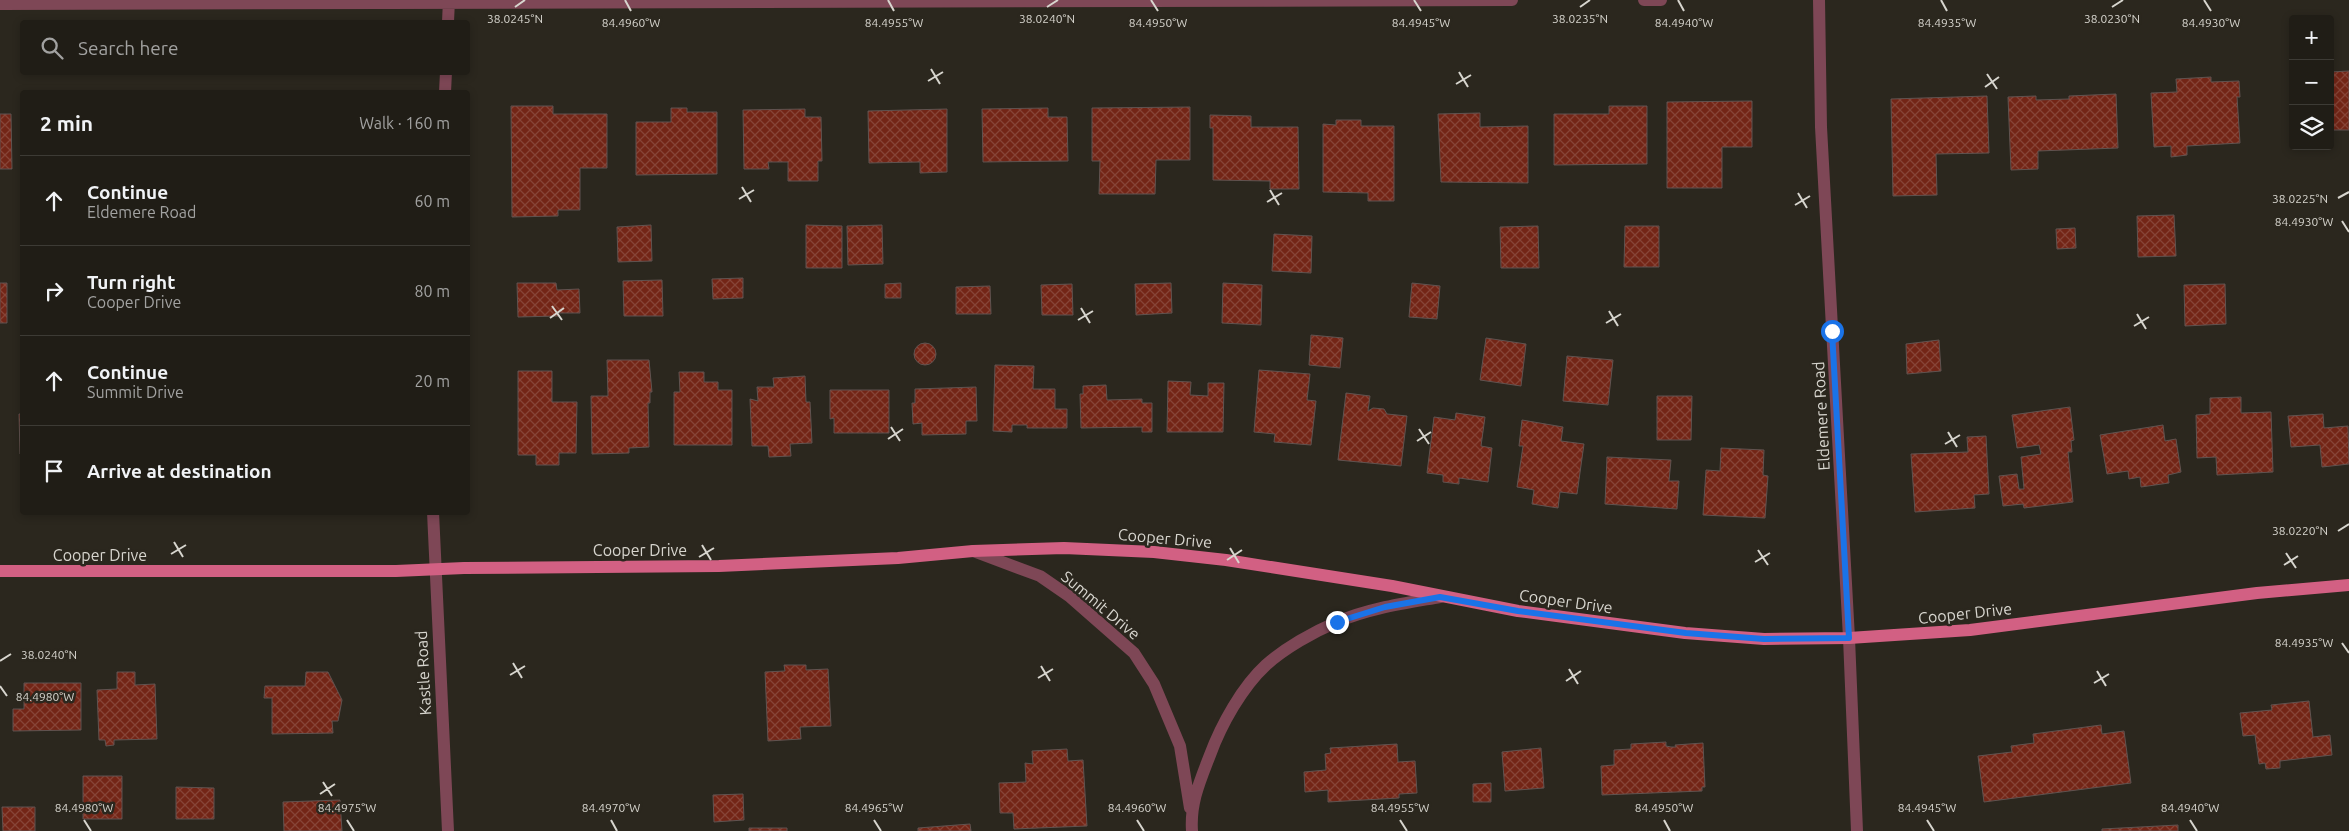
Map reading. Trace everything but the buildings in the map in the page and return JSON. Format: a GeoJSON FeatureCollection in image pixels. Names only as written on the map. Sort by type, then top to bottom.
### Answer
{"type":"FeatureCollection","features":[{"type":"Feature","properties":{"kind":"main road","name":"Cooper Drive"},"geometry":{"type":"LineString","coordinates":[[0,571],[720,566],[898,558],[973,551],[1064,548],[1154,552],[1309,572],[1518,611],[1686,633],[1764,639],[1849,638],[1970,630],[2257,593],[2349,585]]}},
{"type":"Feature","properties":{"kind":"street"},"geometry":{"type":"LineString","coordinates":[[0,4],[449,1],[1512,0]]}},
{"type":"Feature","properties":{"kind":"street"},"geometry":{"type":"LineString","coordinates":[[1644,0],[1661,0]]}},
{"type":"Feature","properties":{"kind":"street","name":"Eldemere Road"},"geometry":{"type":"LineString","coordinates":[[1819,0],[1821,127],[1849,638],[1857,831]]}},
{"type":"Feature","properties":{"kind":"street"},"geometry":{"type":"LineString","coordinates":[[448,20],[449,1]]}},
{"type":"Feature","properties":{"kind":"street"},"geometry":{"type":"LineString","coordinates":[[445,90],[446,75]]}},
{"type":"Feature","properties":{"kind":"street","name":"Kastle Road"},"geometry":{"type":"LineString","coordinates":[[433,515],[448,831]]}},
{"type":"Feature","properties":{"kind":"street","name":"Summit Drive"},"geometry":{"type":"LineString","coordinates":[[973,551],[1040,576],[1069,596],[1134,653],[1154,684],[1180,746],[1191,813],[1192,831]]}},
{"type":"Feature","properties":{"kind":"street","name":"Summit Drive"},"geometry":{"type":"LineString","coordinates":[[1191,813],[1199,785],[1218,735],[1239,699],[1266,666],[1299,642],[1337,622],[1385,607],[1440,597]]}},
{"type":"Feature","properties":{"kind":"route"},"geometry":{"type":"LineString","coordinates":[[1337,622],[1385,607],[1440,597],[1483,603],[1518,611],[1686,633],[1764,639],[1849,638],[1832,331]]}}]}
